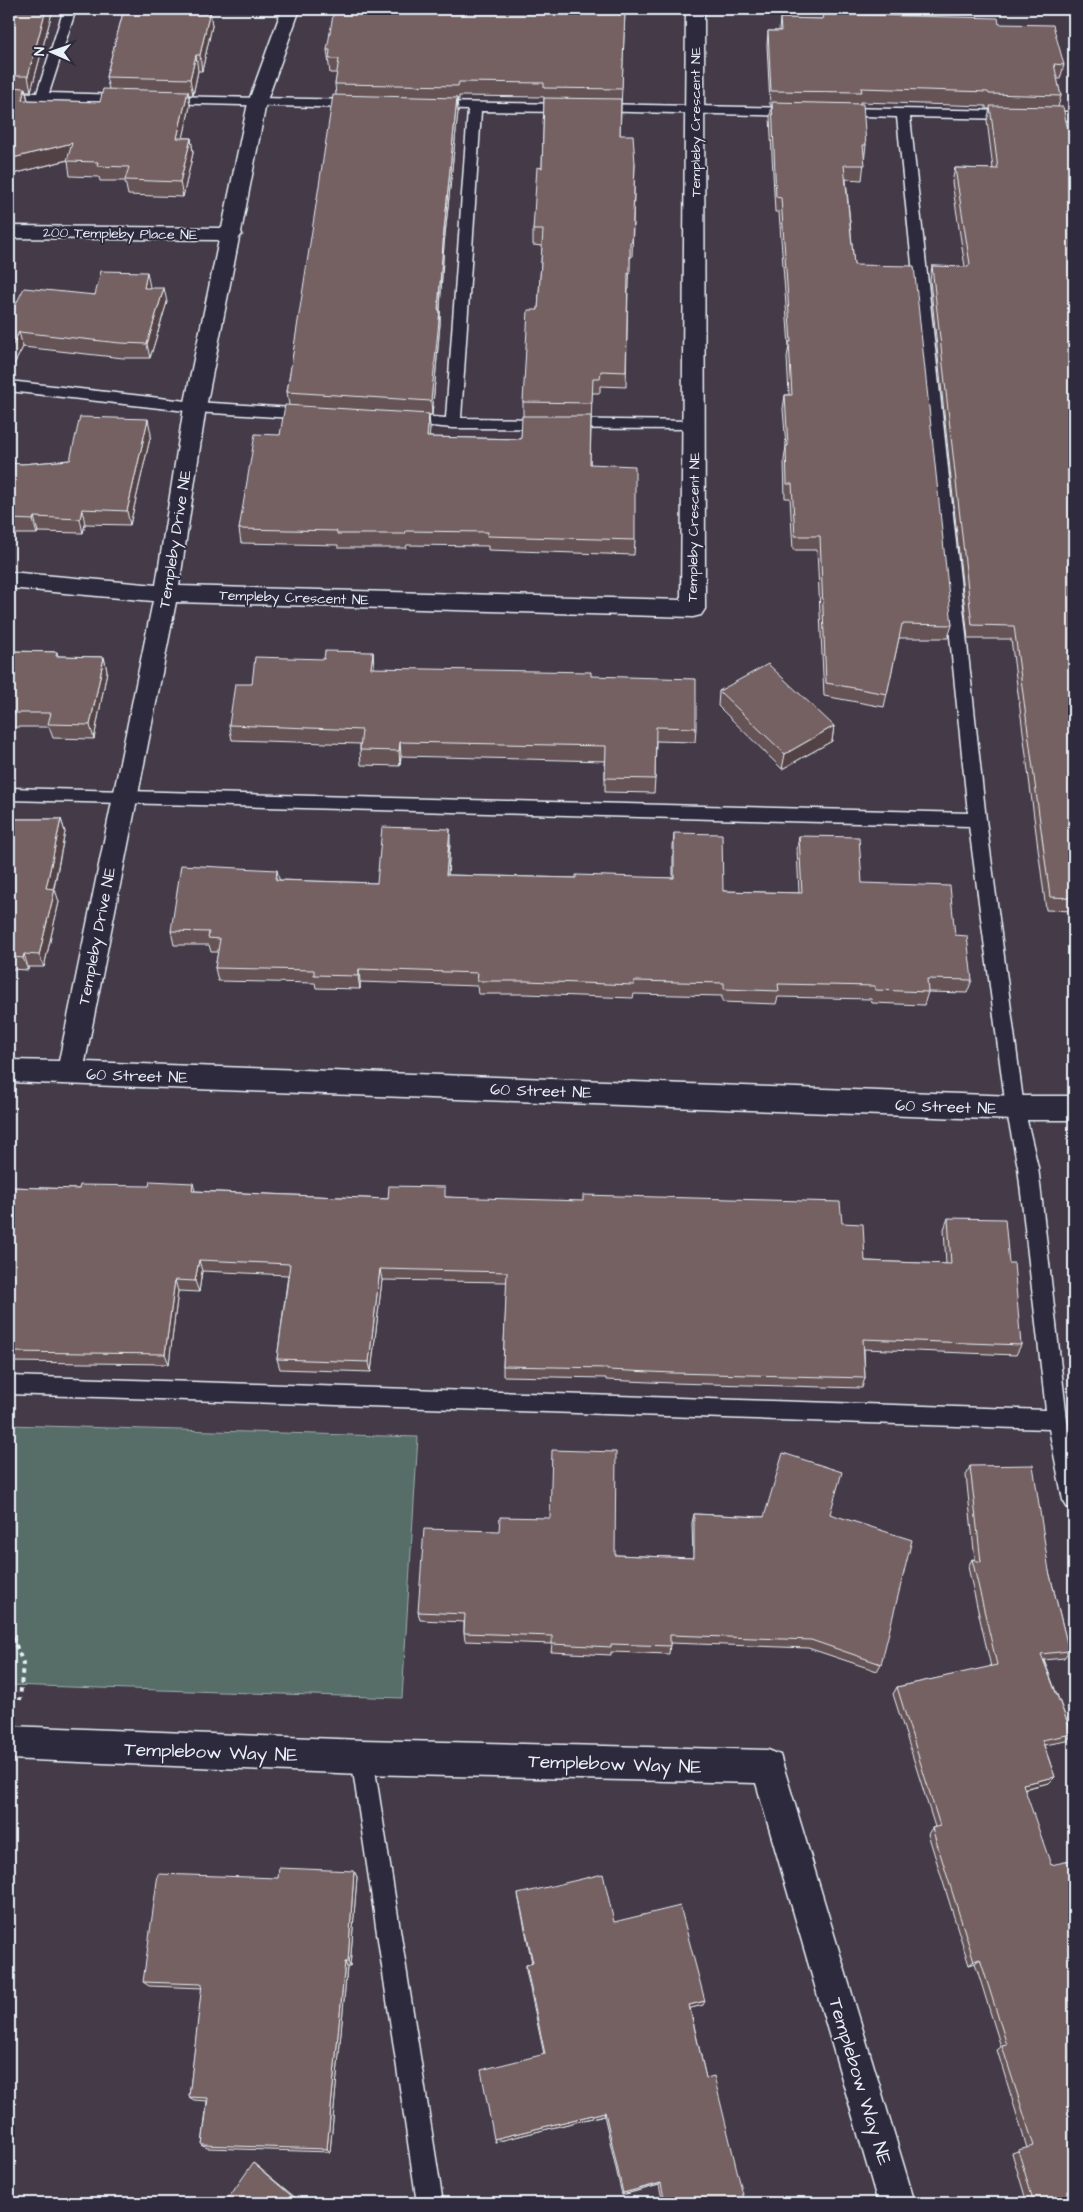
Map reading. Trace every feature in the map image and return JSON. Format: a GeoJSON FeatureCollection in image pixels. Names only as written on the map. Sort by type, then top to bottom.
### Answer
{"type":"FeatureCollection","features":[{"type":"Feature","properties":{"kind":"street","name":"Templeby Drive NE"},"geometry":{"type":"LineString","coordinates":[[70,1072],[166,594],[195,407],[232,234],[257,103],[291,9]]}},
{"type":"Feature","properties":{"kind":"street","name":"Templeby Crescent NE"},"geometry":{"type":"LineString","coordinates":[[166,594],[693,609],[695,9]]}},
{"type":"Feature","properties":{"kind":"street","name":"200 Templeby Place NE"},"geometry":{"type":"LineString","coordinates":[[9,232],[232,234]]}},
{"type":"Feature","properties":{"kind":"street"},"geometry":{"type":"LineString","coordinates":[[9,580],[166,594]]}},
{"type":"Feature","properties":{"kind":"street","name":"60 Street NE"},"geometry":{"type":"LineString","coordinates":[[9,1070],[1015,1108],[1074,1108]]}},
{"type":"Feature","properties":{"kind":"street","name":"Templebow Way NE"},"geometry":{"type":"LineString","coordinates":[[13,1742],[362,1757],[768,1767],[897,2203]]}},
{"type":"Feature","properties":{"kind":"lane"},"geometry":{"type":"LineString","coordinates":[[42,96],[70,9]]}},
{"type":"Feature","properties":{"kind":"lane"},"geometry":{"type":"LineString","coordinates":[[9,96],[366,104]]}},
{"type":"Feature","properties":{"kind":"lane"},"geometry":{"type":"LineString","coordinates":[[416,105],[1074,116]]}},
{"type":"Feature","properties":{"kind":"lane"},"geometry":{"type":"LineString","coordinates":[[453,423],[475,106]]}},
{"type":"Feature","properties":{"kind":"lane"},"geometry":{"type":"LineString","coordinates":[[903,113],[978,820],[1015,1108],[1028,1168],[1057,1420],[1074,1500]]}},
{"type":"Feature","properties":{"kind":"lane"},"geometry":{"type":"LineString","coordinates":[[9,386],[195,407],[324,415]]}},
{"type":"Feature","properties":{"kind":"lane"},"geometry":{"type":"LineString","coordinates":[[393,419],[453,423],[695,426]]}},
{"type":"Feature","properties":{"kind":"lane"},"geometry":{"type":"LineString","coordinates":[[9,794],[978,820]]}},
{"type":"Feature","properties":{"kind":"lane"},"geometry":{"type":"LineString","coordinates":[[9,1385],[1057,1420]]}},
{"type":"Feature","properties":{"kind":"lane"},"geometry":{"type":"LineString","coordinates":[[362,1757],[430,2203]]}},
{"type":"Feature","properties":{"kind":"path"},"geometry":{"type":"LineString","coordinates":[[9,1144],[11,1135]]}},
{"type":"Feature","properties":{"kind":"path"},"geometry":{"type":"LineString","coordinates":[[9,1628],[23,1664],[13,1742]]}},
{"type":"Feature","properties":{"kind":"green space"},"geometry":{"type":"Polygon","coordinates":[[[9,1425],[418,1437],[402,1698],[9,1685],[9,1425]]]}},
{"type":"Feature","properties":{"kind":"building"},"geometry":{"type":"Polygon","coordinates":[[[9,9],[46,9],[28,76],[9,76],[9,9]]]}},
{"type":"Feature","properties":{"kind":"building"},"geometry":{"type":"Polygon","coordinates":[[[124,9],[210,10],[200,55],[196,55],[190,79],[106,77],[124,9]]]}},
{"type":"Feature","properties":{"kind":"building"},"geometry":{"type":"Polygon","coordinates":[[[334,9],[625,11],[622,89],[544,88],[544,83],[459,82],[458,86],[335,84],[339,59],[329,59],[330,50],[327,50],[334,9]]]}},
{"type":"Feature","properties":{"kind":"building"},"geometry":{"type":"Polygon","coordinates":[[[823,14],[998,18],[999,24],[1053,25],[1064,65],[1054,64],[1061,96],[861,88],[862,92],[771,91],[768,31],[781,31],[780,18],[823,19],[823,14]]]}},
{"type":"Feature","properties":{"kind":"building"},"geometry":{"type":"Polygon","coordinates":[[[9,87],[25,88],[22,100],[100,102],[103,89],[188,91],[177,138],[191,138],[180,182],[125,180],[129,167],[97,166],[98,162],[67,161],[72,143],[9,159],[9,87]]]}},
{"type":"Feature","properties":{"kind":"building"},"geometry":{"type":"Polygon","coordinates":[[[333,95],[457,98],[444,230],[438,310],[440,310],[431,401],[287,392],[333,95]]]}},
{"type":"Feature","properties":{"kind":"building"},"geometry":{"type":"Polygon","coordinates":[[[544,98],[621,99],[620,135],[633,135],[635,163],[630,274],[628,273],[626,372],[601,371],[600,378],[593,378],[592,403],[523,402],[528,310],[538,310],[543,230],[533,230],[537,167],[542,168],[544,98]]]}},
{"type":"Feature","properties":{"kind":"building"},"geometry":{"type":"Polygon","coordinates":[[[772,102],[863,104],[866,145],[863,145],[865,165],[844,165],[854,265],[914,266],[952,625],[902,624],[887,694],[826,683],[820,536],[795,536],[792,484],[787,484],[786,446],[788,446],[785,395],[792,395],[789,342],[791,342],[781,198],[776,197],[772,102]]]}},
{"type":"Feature","properties":{"kind":"building"},"geometry":{"type":"Polygon","coordinates":[[[990,106],[1063,107],[1074,154],[1074,898],[1050,897],[1014,626],[972,625],[932,266],[968,267],[970,264],[955,168],[998,169],[990,106]]]}},
{"type":"Feature","properties":{"kind":"building"},"geometry":{"type":"Polygon","coordinates":[[[101,271],[147,272],[144,288],[164,288],[147,344],[120,343],[19,332],[9,352],[9,304],[15,306],[24,288],[95,295],[101,271]]]}},
{"type":"Feature","properties":{"kind":"building"},"geometry":{"type":"Polygon","coordinates":[[[285,405],[429,414],[427,437],[521,439],[522,416],[591,416],[590,464],[635,466],[635,540],[487,536],[488,532],[406,531],[405,534],[337,534],[337,531],[239,529],[255,434],[280,435],[285,405]]]}},
{"type":"Feature","properties":{"kind":"building"},"geometry":{"type":"Polygon","coordinates":[[[80,417],[148,419],[127,511],[82,509],[80,519],[34,517],[33,520],[9,519],[9,463],[22,464],[70,460],[80,417]]]}},
{"type":"Feature","properties":{"kind":"building"},"geometry":{"type":"Polygon","coordinates":[[[9,651],[57,652],[56,656],[104,657],[90,725],[48,724],[51,713],[9,713],[9,651]]]}},
{"type":"Feature","properties":{"kind":"building"},"geometry":{"type":"Polygon","coordinates":[[[325,651],[373,652],[371,668],[591,672],[591,676],[696,679],[696,728],[656,727],[655,779],[605,778],[606,746],[400,742],[399,751],[360,750],[362,730],[229,725],[235,684],[252,684],[255,657],[324,659],[325,651]]]}},
{"type":"Feature","properties":{"kind":"building"},"geometry":{"type":"Polygon","coordinates":[[[768,664],[834,726],[785,754],[719,691],[768,664]]]}},
{"type":"Feature","properties":{"kind":"building"},"geometry":{"type":"Polygon","coordinates":[[[9,819],[61,819],[46,888],[55,889],[39,955],[24,954],[23,958],[9,957],[9,819]]]}},
{"type":"Feature","properties":{"kind":"building"},"geometry":{"type":"Polygon","coordinates":[[[382,827],[450,829],[446,875],[576,878],[576,875],[674,878],[674,833],[722,834],[723,891],[802,893],[799,836],[859,837],[862,883],[950,886],[955,935],[967,936],[972,980],[927,979],[928,992],[875,990],[875,986],[778,984],[779,991],[724,989],[724,983],[634,981],[634,985],[477,981],[478,973],[359,969],[358,976],[314,975],[314,970],[215,968],[220,939],[208,938],[209,932],[171,931],[181,865],[277,870],[276,880],[377,883],[382,827]]]}},
{"type":"Feature","properties":{"kind":"building"},"geometry":{"type":"Polygon","coordinates":[[[150,1181],[193,1183],[192,1191],[388,1199],[389,1186],[445,1187],[445,1197],[583,1201],[583,1195],[840,1202],[842,1223],[863,1224],[865,1261],[951,1264],[948,1218],[1005,1219],[1009,1263],[1014,1263],[1021,1345],[863,1339],[865,1378],[503,1366],[507,1272],[380,1269],[369,1362],[277,1359],[290,1264],[199,1260],[195,1281],[175,1280],[165,1354],[9,1352],[9,1187],[79,1189],[80,1185],[149,1186],[150,1181]]]}},
{"type":"Feature","properties":{"kind":"building"},"geometry":{"type":"Polygon","coordinates":[[[552,1450],[616,1452],[615,1555],[694,1558],[694,1514],[764,1517],[783,1453],[842,1472],[830,1514],[912,1540],[881,1664],[811,1640],[670,1635],[670,1646],[611,1644],[611,1647],[552,1644],[552,1636],[464,1633],[465,1614],[418,1612],[424,1529],[499,1531],[500,1517],[550,1518],[552,1450]]]}},
{"type":"Feature","properties":{"kind":"building"},"geometry":{"type":"Polygon","coordinates":[[[1033,1465],[1049,1571],[1069,1651],[1041,1654],[1072,1734],[1042,1740],[1055,1777],[1023,1784],[1051,1865],[1074,1860],[1074,2203],[1034,2203],[1018,2150],[1034,2146],[1002,2046],[1007,2045],[980,1959],[974,1961],[932,1828],[940,1826],[897,1687],[997,1665],[972,1559],[981,1562],[970,1466],[1033,1465]]]}},
{"type":"Feature","properties":{"kind":"building"},"geometry":{"type":"Polygon","coordinates":[[[279,1868],[354,1871],[348,1962],[345,1962],[327,2149],[202,2145],[208,2098],[189,2097],[202,1984],[143,1982],[158,1874],[278,1878],[279,1868]]]}},
{"type":"Feature","properties":{"kind":"building"},"geometry":{"type":"Polygon","coordinates":[[[603,1874],[614,1922],[680,1906],[705,2001],[689,2005],[706,2078],[714,2076],[745,2203],[665,2203],[661,2183],[623,2193],[605,2112],[494,2139],[481,2070],[545,2054],[526,1965],[533,1963],[518,1894],[603,1874]]]}},
{"type":"Feature","properties":{"kind":"building"},"geometry":{"type":"Polygon","coordinates":[[[253,2163],[300,2203],[225,2203],[253,2163]]]}}]}
